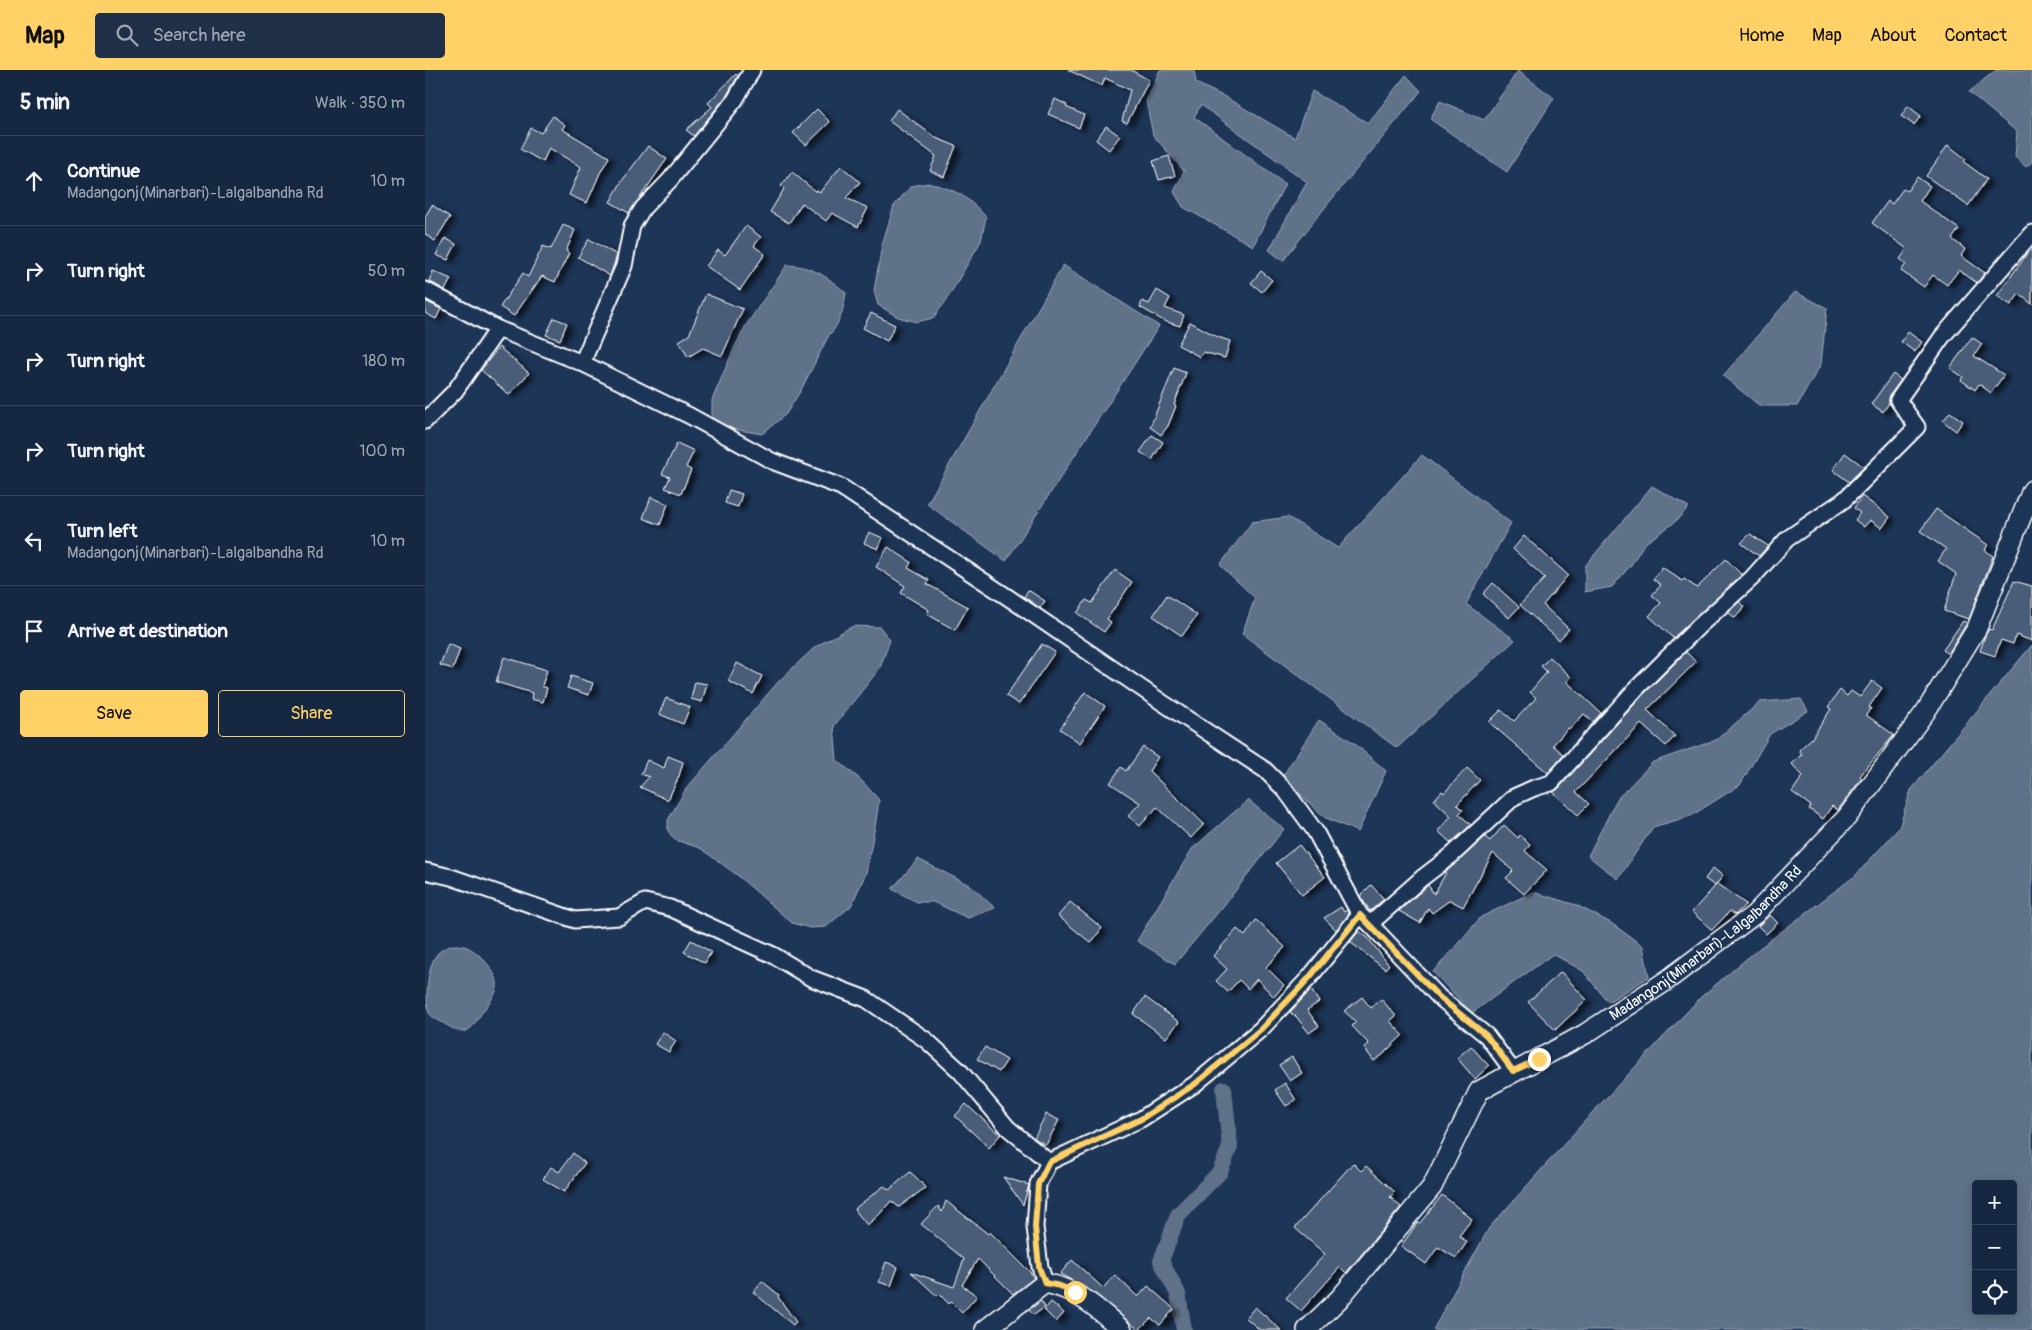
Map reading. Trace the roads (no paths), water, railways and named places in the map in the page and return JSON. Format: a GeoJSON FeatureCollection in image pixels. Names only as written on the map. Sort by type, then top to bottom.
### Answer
{"type":"FeatureCollection","features":[{"type":"Feature","properties":{"kind":"main road","name":"Madangonj(Minarbari)-Lalgalbandha Rd"},"geometry":{"type":"LineString","coordinates":[[1307,1330],[1340,1298],[1432,1187],[1479,1091],[1593,1029],[1666,981],[1755,914],[1847,817],[1927,711],[1977,628],[2032,490]]}},
{"type":"Feature","properties":{"kind":"main road"},"geometry":{"type":"LineString","coordinates":[[985,1330],[1045,1283],[1075,1292],[1122,1330]]}},
{"type":"Feature","properties":{"kind":"street"},"geometry":{"type":"LineString","coordinates":[[582,364],[624,266],[632,226],[643,208],[670,180],[735,100],[752,70]]}},
{"type":"Feature","properties":{"kind":"street"},"geometry":{"type":"LineString","coordinates":[[1045,1283],[1039,1267],[1035,1227],[1038,1184],[1049,1162],[1141,1119],[1195,1084],[1261,1029],[1365,920],[1453,856],[1514,797],[1551,783],[1635,690],[1697,627],[1752,578],[1787,540],[1844,500],[1917,427],[1898,400],[1942,337],[2032,233]]}},
{"type":"Feature","properties":{"kind":"street"},"geometry":{"type":"LineString","coordinates":[[425,290],[498,329],[582,364],[690,416],[771,461],[841,486],[1265,770],[1285,790],[1315,831],[1365,920],[1439,997],[1487,1036],[1513,1071]]}},
{"type":"Feature","properties":{"kind":"street"},"geometry":{"type":"LineString","coordinates":[[425,421],[455,391],[498,329]]}},
{"type":"Feature","properties":{"kind":"street"},"geometry":{"type":"LineString","coordinates":[[425,872],[451,877],[575,920],[619,917],[645,902],[670,908],[773,956],[811,978],[866,999],[926,1040],[960,1071],[1008,1128],[1049,1162]]}},
{"type":"Feature","properties":{"kind":"water"},"geometry":{"type":"Polygon","coordinates":[[[1160,70],[1194,70],[1196,83],[1225,97],[1295,138],[1312,91],[1368,123],[1406,75],[1421,91],[1283,261],[1269,250],[1307,182],[1201,105],[1194,117],[1285,184],[1253,246],[1183,207],[1174,192],[1184,171],[1153,135],[1146,101],[1160,70]]]}},
{"type":"Feature","properties":{"kind":"water"},"geometry":{"type":"Polygon","coordinates":[[[1996,70],[2032,70],[2032,162],[2026,167],[2015,157],[2017,132],[1969,92],[1996,70]]]}},
{"type":"Feature","properties":{"kind":"water"},"geometry":{"type":"Polygon","coordinates":[[[1518,71],[1554,98],[1507,172],[1430,119],[1440,101],[1484,120],[1518,71]]]}},
{"type":"Feature","properties":{"kind":"water"},"geometry":{"type":"Polygon","coordinates":[[[928,183],[960,194],[986,217],[981,241],[946,301],[933,318],[917,322],[898,317],[878,305],[874,291],[882,245],[894,206],[911,186],[928,183]]]}},
{"type":"Feature","properties":{"kind":"water"},"geometry":{"type":"Polygon","coordinates":[[[787,265],[804,267],[819,273],[846,293],[841,315],[786,414],[762,434],[733,429],[712,419],[712,400],[745,327],[787,265]]]}},
{"type":"Feature","properties":{"kind":"water"},"geometry":{"type":"Polygon","coordinates":[[[1063,265],[1159,326],[1006,561],[927,504],[1063,265]]]}},
{"type":"Feature","properties":{"kind":"water"},"geometry":{"type":"Polygon","coordinates":[[[1795,292],[1827,308],[1821,364],[1797,406],[1760,406],[1723,376],[1795,292]]]}},
{"type":"Feature","properties":{"kind":"water"},"geometry":{"type":"Polygon","coordinates":[[[1422,455],[1511,523],[1466,604],[1515,640],[1397,748],[1242,634],[1255,598],[1220,565],[1252,522],[1288,517],[1338,548],[1422,455]]]}},
{"type":"Feature","properties":{"kind":"water"},"geometry":{"type":"Polygon","coordinates":[[[1652,486],[1689,507],[1675,522],[1644,544],[1631,565],[1612,587],[1585,592],[1585,566],[1652,486]]]}},
{"type":"Feature","properties":{"kind":"water"},"geometry":{"type":"Polygon","coordinates":[[[853,626],[880,627],[890,640],[880,668],[834,726],[837,760],[862,781],[879,800],[866,873],[851,906],[826,927],[810,928],[792,923],[737,875],[700,848],[675,840],[668,831],[668,820],[686,789],[779,681],[815,647],[853,626]]]}},
{"type":"Feature","properties":{"kind":"water"},"geometry":{"type":"Polygon","coordinates":[[[2032,645],[2032,1330],[1433,1330],[1489,1228],[1594,1111],[1701,997],[1757,950],[1855,876],[1899,828],[1911,790],[2032,645]]]}},
{"type":"Feature","properties":{"kind":"water"},"geometry":{"type":"Polygon","coordinates":[[[1801,699],[1808,711],[1770,734],[1740,785],[1691,816],[1653,827],[1618,879],[1588,856],[1617,799],[1653,762],[1716,740],[1760,702],[1801,699]]]}},
{"type":"Feature","properties":{"kind":"water"},"geometry":{"type":"Polygon","coordinates":[[[1319,720],[1354,743],[1386,771],[1358,832],[1324,817],[1282,777],[1319,720]]]}},
{"type":"Feature","properties":{"kind":"water"},"geometry":{"type":"Polygon","coordinates":[[[1248,800],[1284,829],[1175,964],[1137,941],[1192,849],[1248,800]]]}},
{"type":"Feature","properties":{"kind":"water"},"geometry":{"type":"Polygon","coordinates":[[[918,859],[971,886],[995,908],[968,918],[933,902],[917,902],[892,889],[918,859]]]}},
{"type":"Feature","properties":{"kind":"water"},"geometry":{"type":"Polygon","coordinates":[[[1533,892],[1576,905],[1611,923],[1643,946],[1649,977],[1608,1002],[1583,971],[1553,954],[1472,1013],[1433,972],[1481,917],[1533,892]]]}},
{"type":"Feature","properties":{"kind":"water"},"geometry":{"type":"Polygon","coordinates":[[[452,945],[465,946],[477,954],[488,964],[497,982],[496,991],[491,1000],[472,1027],[464,1031],[459,1031],[434,1018],[429,1013],[428,1007],[427,990],[432,964],[439,952],[452,945]]]}},
{"type":"Feature","properties":{"kind":"waterway"},"geometry":{"type":"LineString","coordinates":[[1184,1330],[1178,1294],[1161,1261],[1178,1215],[1220,1172],[1230,1147],[1224,1089]]}}]}
